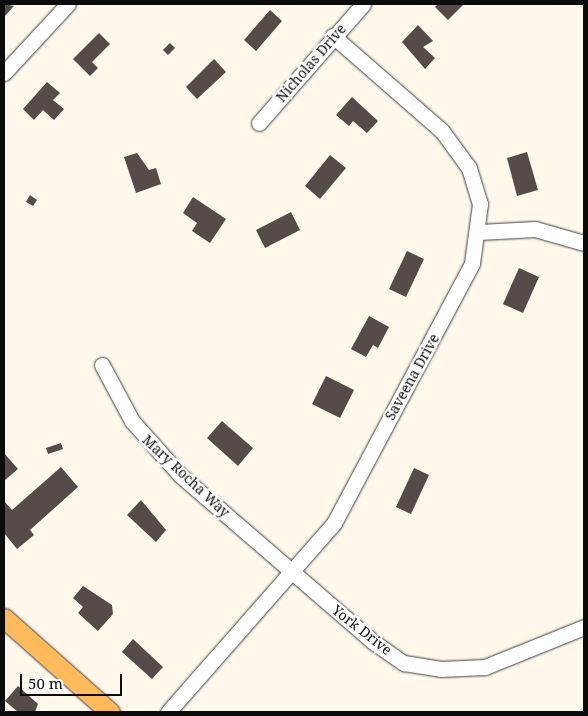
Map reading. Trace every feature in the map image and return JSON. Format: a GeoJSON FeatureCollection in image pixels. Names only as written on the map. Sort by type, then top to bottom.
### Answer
{"type":"FeatureCollection","features":[{"type":"Feature","properties":{"kind":"main road"},"geometry":{"type":"LineString","coordinates":[[4,618],[110,712]]}},
{"type":"Feature","properties":{"kind":"street"},"geometry":{"type":"LineString","coordinates":[[4,73],[68,4]]}},
{"type":"Feature","properties":{"kind":"street","name":"Nicholas Drive"},"geometry":{"type":"LineString","coordinates":[[259,123],[333,36],[363,4]]}},
{"type":"Feature","properties":{"kind":"street","name":"Saveena Drive"},"geometry":{"type":"LineString","coordinates":[[168,712],[290,571],[318,544],[349,497],[472,263],[479,232],[480,204],[464,160],[442,131],[333,36]]}},
{"type":"Feature","properties":{"kind":"street"},"geometry":{"type":"LineString","coordinates":[[479,232],[535,229],[584,243]]}},
{"type":"Feature","properties":{"kind":"street","name":"Mary Rocha Way"},"geometry":{"type":"LineString","coordinates":[[102,365],[147,441],[290,571]]}},
{"type":"Feature","properties":{"kind":"street","name":"York Drive"},"geometry":{"type":"LineString","coordinates":[[290,571],[404,663],[441,669],[485,667],[584,627]]}},
{"type":"Feature","properties":{"kind":"building"},"geometry":{"type":"Polygon","coordinates":[[[4,4],[14,6],[4,17],[4,4]]]}},
{"type":"Feature","properties":{"kind":"building"},"geometry":{"type":"Polygon","coordinates":[[[438,4],[464,4],[448,20],[435,7],[438,4]]]}},
{"type":"Feature","properties":{"kind":"building"},"geometry":{"type":"Polygon","coordinates":[[[270,10],[282,21],[256,51],[244,40],[270,10]]]}},
{"type":"Feature","properties":{"kind":"building"},"geometry":{"type":"Polygon","coordinates":[[[418,25],[433,41],[423,47],[435,58],[425,69],[402,42],[418,25]]]}},
{"type":"Feature","properties":{"kind":"building"},"geometry":{"type":"Polygon","coordinates":[[[99,33],[110,44],[92,62],[98,68],[90,76],[73,59],[99,33]]]}},
{"type":"Feature","properties":{"kind":"building"},"geometry":{"type":"Polygon","coordinates":[[[170,43],[175,48],[168,55],[163,50],[170,43]]]}},
{"type":"Feature","properties":{"kind":"building"},"geometry":{"type":"Polygon","coordinates":[[[214,59],[226,72],[197,99],[186,87],[214,59]]]}},
{"type":"Feature","properties":{"kind":"building"},"geometry":{"type":"Polygon","coordinates":[[[47,82],[60,93],[53,100],[64,109],[54,120],[43,110],[34,120],[23,109],[47,82]]]}},
{"type":"Feature","properties":{"kind":"building"},"geometry":{"type":"Polygon","coordinates":[[[352,97],[378,121],[367,133],[353,121],[349,126],[336,115],[352,97]]]}},
{"type":"Feature","properties":{"kind":"building"},"geometry":{"type":"Polygon","coordinates":[[[527,152],[538,190],[517,196],[507,158],[527,152]]]}},
{"type":"Feature","properties":{"kind":"building"},"geometry":{"type":"Polygon","coordinates":[[[137,153],[149,170],[156,168],[161,184],[136,193],[124,157],[137,153]]]}},
{"type":"Feature","properties":{"kind":"building"},"geometry":{"type":"Polygon","coordinates":[[[330,155],[346,168],[320,199],[305,186],[330,155]]]}},
{"type":"Feature","properties":{"kind":"building"},"geometry":{"type":"Polygon","coordinates":[[[30,195],[37,200],[33,206],[26,202],[30,195]]]}},
{"type":"Feature","properties":{"kind":"building"},"geometry":{"type":"Polygon","coordinates":[[[193,197],[226,219],[210,243],[192,231],[197,223],[183,213],[193,197]]]}},
{"type":"Feature","properties":{"kind":"building"},"geometry":{"type":"Polygon","coordinates":[[[291,212],[300,230],[265,248],[256,230],[291,212]]]}},
{"type":"Feature","properties":{"kind":"building"},"geometry":{"type":"Polygon","coordinates":[[[407,251],[424,259],[406,297],[389,289],[407,251]]]}},
{"type":"Feature","properties":{"kind":"building"},"geometry":{"type":"Polygon","coordinates":[[[519,268],[539,277],[523,313],[503,304],[519,268]]]}},
{"type":"Feature","properties":{"kind":"building"},"geometry":{"type":"Polygon","coordinates":[[[369,316],[389,327],[378,348],[373,345],[366,357],[351,349],[369,316]]]}},
{"type":"Feature","properties":{"kind":"building"},"geometry":{"type":"Polygon","coordinates":[[[326,376],[354,390],[340,418],[312,404],[326,376]]]}},
{"type":"Feature","properties":{"kind":"building"},"geometry":{"type":"Polygon","coordinates":[[[222,421],[253,448],[238,466],[207,438],[222,421]]]}},
{"type":"Feature","properties":{"kind":"building"},"geometry":{"type":"Polygon","coordinates":[[[61,443],[63,449],[48,454],[46,448],[61,443]]]}},
{"type":"Feature","properties":{"kind":"building"},"geometry":{"type":"Polygon","coordinates":[[[4,453],[18,469],[4,481],[4,453]]]}},
{"type":"Feature","properties":{"kind":"building"},"geometry":{"type":"Polygon","coordinates":[[[61,467],[78,487],[30,530],[34,535],[17,549],[4,533],[4,501],[12,510],[61,467]]]}},
{"type":"Feature","properties":{"kind":"building"},"geometry":{"type":"Polygon","coordinates":[[[414,468],[429,475],[411,514],[396,507],[414,468]]]}},
{"type":"Feature","properties":{"kind":"building"},"geometry":{"type":"Polygon","coordinates":[[[141,500],[166,530],[156,542],[127,515],[141,500]]]}},
{"type":"Feature","properties":{"kind":"building"},"geometry":{"type":"Polygon","coordinates":[[[83,586],[112,605],[113,614],[98,631],[78,613],[83,607],[73,598],[83,586]]]}},
{"type":"Feature","properties":{"kind":"building"},"geometry":{"type":"Polygon","coordinates":[[[133,639],[163,667],[152,679],[122,652],[133,639]]]}},
{"type":"Feature","properties":{"kind":"building"},"geometry":{"type":"Polygon","coordinates":[[[18,686],[38,704],[35,712],[18,712],[5,701],[18,686]]]}}]}
